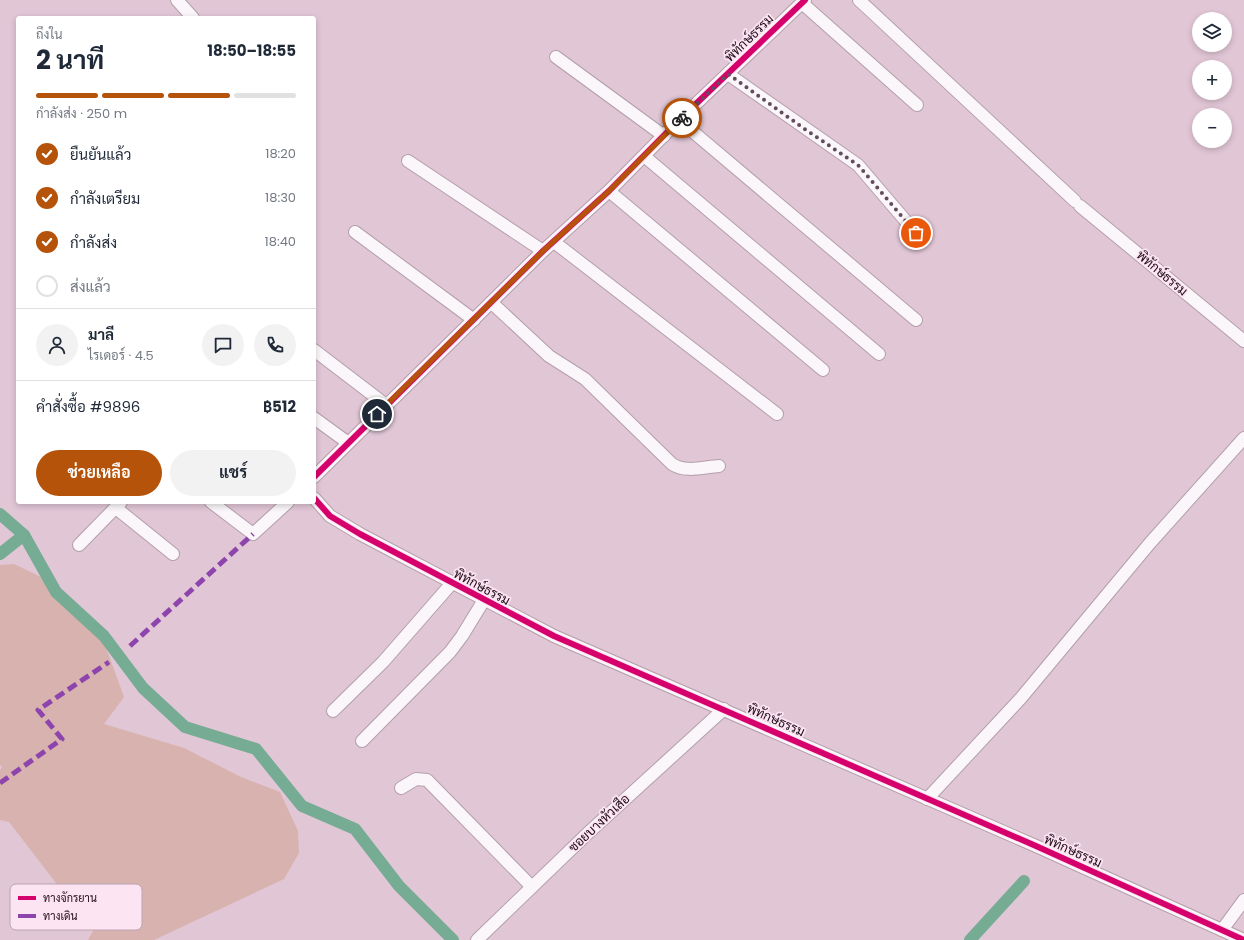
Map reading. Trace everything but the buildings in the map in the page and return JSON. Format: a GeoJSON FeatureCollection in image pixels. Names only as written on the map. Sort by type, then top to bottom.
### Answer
{"type":"FeatureCollection","features":[{"type":"Feature","properties":{"kind":"street"},"geometry":{"type":"LineString","coordinates":[[177,0],[191,16]]}},
{"type":"Feature","properties":{"kind":"street","name":"พิทักษ์ธรรม"},"geometry":{"type":"LineString","coordinates":[[860,0],[1077,203],[1244,341]]}},
{"type":"Feature","properties":{"kind":"street"},"geometry":{"type":"LineString","coordinates":[[803,2],[917,105]]}},
{"type":"Feature","properties":{"kind":"street","name":"พิทักษ์ธรรม"},"geometry":{"type":"LineString","coordinates":[[316,475],[347,442],[492,303],[543,251],[609,191],[679,120],[803,2]]}},
{"type":"Feature","properties":{"kind":"street"},"geometry":{"type":"LineString","coordinates":[[556,57],[664,136]]}},
{"type":"Feature","properties":{"kind":"street"},"geometry":{"type":"LineString","coordinates":[[728,74],[858,165],[916,233]]}},
{"type":"Feature","properties":{"kind":"street"},"geometry":{"type":"LineString","coordinates":[[679,120],[916,320]]}},
{"type":"Feature","properties":{"kind":"street"},"geometry":{"type":"LineString","coordinates":[[644,156],[879,354]]}},
{"type":"Feature","properties":{"kind":"street"},"geometry":{"type":"LineString","coordinates":[[408,162],[543,251]]}},
{"type":"Feature","properties":{"kind":"street"},"geometry":{"type":"LineString","coordinates":[[609,191],[823,370]]}},
{"type":"Feature","properties":{"kind":"street"},"geometry":{"type":"LineString","coordinates":[[355,232],[474,320]]}},
{"type":"Feature","properties":{"kind":"street"},"geometry":{"type":"LineString","coordinates":[[554,242],[777,414]]}},
{"type":"Feature","properties":{"kind":"street"},"geometry":{"type":"LineString","coordinates":[[492,303],[549,356],[585,379],[672,464],[678,468],[687,469],[719,466]]}},
{"type":"Feature","properties":{"kind":"street"},"geometry":{"type":"LineString","coordinates":[[316,352],[386,405]]}},
{"type":"Feature","properties":{"kind":"street"},"geometry":{"type":"LineString","coordinates":[[316,419],[347,442]]}},
{"type":"Feature","properties":{"kind":"street"},"geometry":{"type":"LineString","coordinates":[[927,799],[1021,698],[1150,543],[1244,438]]}},
{"type":"Feature","properties":{"kind":"street","name":"พิทักษ์ธรรม"},"geometry":{"type":"LineString","coordinates":[[316,500],[330,516],[452,583],[554,636],[1036,846],[1222,930],[1238,939]]}},
{"type":"Feature","properties":{"kind":"street"},"geometry":{"type":"LineString","coordinates":[[214,504],[252,534],[286,504]]}},
{"type":"Feature","properties":{"kind":"street"},"geometry":{"type":"LineString","coordinates":[[79,545],[119,505],[173,554]]}},
{"type":"Feature","properties":{"kind":"street"},"geometry":{"type":"LineString","coordinates":[[333,711],[383,662],[452,583]]}},
{"type":"Feature","properties":{"kind":"street"},"geometry":{"type":"LineString","coordinates":[[362,741],[450,652],[484,600]]}},
{"type":"Feature","properties":{"kind":"street","name":"ซอยบางหัวเสือ"},"geometry":{"type":"LineString","coordinates":[[478,940],[587,834],[724,709]]}},
{"type":"Feature","properties":{"kind":"street"},"geometry":{"type":"LineString","coordinates":[[401,788],[416,779],[427,780],[532,888]]}},
{"type":"Feature","properties":{"kind":"street"},"geometry":{"type":"LineString","coordinates":[[1222,930],[1244,900]]}},
{"type":"Feature","properties":{"kind":"shaded area"},"geometry":{"type":"Polygon","coordinates":[[[14,564],[41,577],[74,601],[100,631],[124,697],[104,724],[184,748],[241,777],[280,792],[298,831],[299,853],[284,879],[154,940],[88,940],[92,930],[142,930],[142,884],[57,884],[9,822],[0,820],[0,770],[2,767],[0,765],[0,565],[14,564]]]}},
{"type":"Feature","properties":{"kind":"waterway"},"geometry":{"type":"LineString","coordinates":[[0,514],[24,535],[56,592],[104,636],[143,688],[185,727],[256,749],[302,806],[355,829],[399,886],[453,940]]}},
{"type":"Feature","properties":{"kind":"waterway"},"geometry":{"type":"LineString","coordinates":[[0,554],[24,535]]}},
{"type":"Feature","properties":{"kind":"waterway"},"geometry":{"type":"LineString","coordinates":[[970,940],[1024,881]]}},
{"type":"Feature","properties":{"kind":"marked path"},"geometry":{"type":"LineString","coordinates":[[130,646],[253,534]]}},
{"type":"Feature","properties":{"kind":"marked path"},"geometry":{"type":"LineString","coordinates":[[0,783],[62,739],[38,710],[109,662]]}},
{"type":"Feature","properties":{"kind":"cycle path"},"geometry":{"type":"LineString","coordinates":[[316,475],[543,251],[609,191],[679,120],[805,0]]}},
{"type":"Feature","properties":{"kind":"cycle path"},"geometry":{"type":"LineString","coordinates":[[316,500],[330,516],[360,534],[554,636],[1036,846],[1244,940]]}},
{"type":"Feature","properties":{"kind":"way so far"},"geometry":{"type":"LineString","coordinates":[[682,118],[728,74],[858,165],[916,233]]}},
{"type":"Feature","properties":{"kind":"route"},"geometry":{"type":"LineString","coordinates":[[377,414],[492,303],[543,251],[609,191],[682,118]]}}]}
